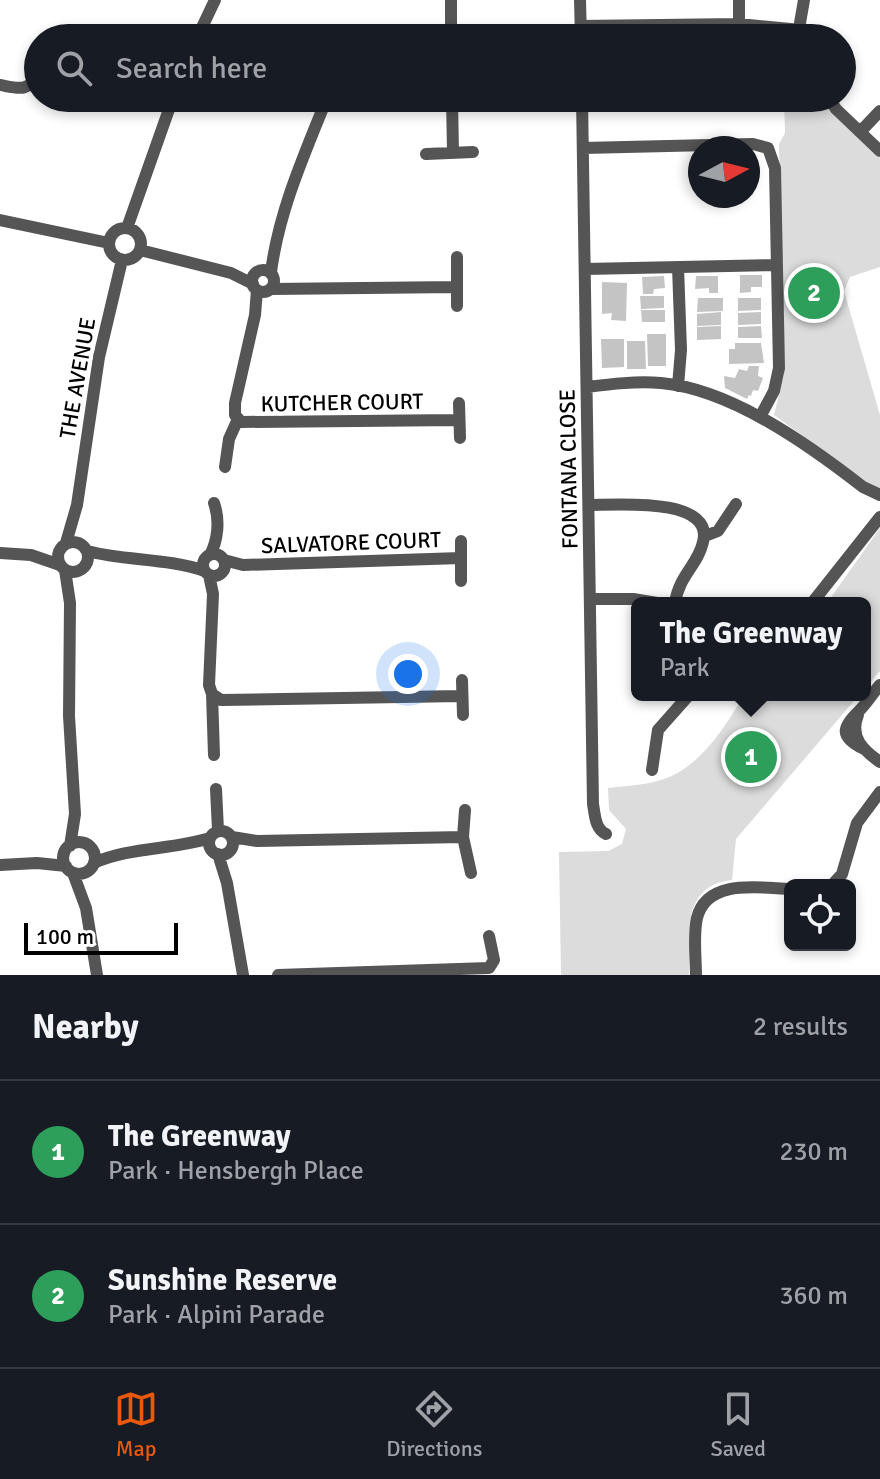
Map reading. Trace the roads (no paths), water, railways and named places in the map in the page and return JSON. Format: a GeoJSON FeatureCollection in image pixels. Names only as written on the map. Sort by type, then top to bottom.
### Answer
{"type":"FeatureCollection","features":[{"type":"Feature","properties":{"kind":"street"},"geometry":{"type":"LineString","coordinates":[[204,24],[215,0]]}},
{"type":"Feature","properties":{"kind":"street"},"geometry":{"type":"LineString","coordinates":[[451,0],[451,24]]}},
{"type":"Feature","properties":{"kind":"street"},"geometry":{"type":"LineString","coordinates":[[580,0],[581,24]]}},
{"type":"Feature","properties":{"kind":"street"},"geometry":{"type":"LineString","coordinates":[[739,0],[739,24]]}},
{"type":"Feature","properties":{"kind":"street"},"geometry":{"type":"LineString","coordinates":[[803,24],[804,0]]}},
{"type":"Feature","properties":{"kind":"street"},"geometry":{"type":"LineString","coordinates":[[0,85],[24,89]]}},
{"type":"Feature","properties":{"kind":"street"},"geometry":{"type":"LineString","coordinates":[[860,132],[880,111]]}},
{"type":"Feature","properties":{"kind":"street"},"geometry":{"type":"LineString","coordinates":[[127,228],[168,112]]}},
{"type":"Feature","properties":{"kind":"street","name":"KUTCHER COURT"},"geometry":{"type":"LineString","coordinates":[[322,112],[294,182],[264,281],[235,403],[235,415],[244,423],[256,424],[459,420]]}},
{"type":"Feature","properties":{"kind":"street"},"geometry":{"type":"LineString","coordinates":[[452,112],[453,153]]}},
{"type":"Feature","properties":{"kind":"street","name":"FONTANA CLOSE"},"geometry":{"type":"LineString","coordinates":[[582,112],[593,804],[596,822],[600,831],[606,834]]}},
{"type":"Feature","properties":{"kind":"street"},"geometry":{"type":"LineString","coordinates":[[839,112],[880,151]]}},
{"type":"Feature","properties":{"kind":"street"},"geometry":{"type":"LineString","coordinates":[[583,148],[753,144],[768,148],[775,168],[779,368],[774,391],[760,417]]}},
{"type":"Feature","properties":{"kind":"street"},"geometry":{"type":"LineString","coordinates":[[426,154],[473,152]]}},
{"type":"Feature","properties":{"kind":"street"},"geometry":{"type":"LineString","coordinates":[[0,220],[109,243]]}},
{"type":"Feature","properties":{"kind":"street"},"geometry":{"type":"LineString","coordinates":[[127,228],[140,238],[140,250],[133,258],[122,260],[113,254],[109,243],[113,233],[127,228]]}},
{"type":"Feature","properties":{"kind":"street"},"geometry":{"type":"LineString","coordinates":[[140,250],[298,287],[333,290],[457,287]]}},
{"type":"Feature","properties":{"kind":"street"},"geometry":{"type":"LineString","coordinates":[[457,257],[457,306]]}},
{"type":"Feature","properties":{"kind":"street","name":"THE AVENUE"},"geometry":{"type":"LineString","coordinates":[[97,975],[86,908],[68,860],[75,814],[69,716],[70,603],[58,556],[77,505],[95,381],[122,260]]}},
{"type":"Feature","properties":{"kind":"street"},"geometry":{"type":"LineString","coordinates":[[585,269],[777,265]]}},
{"type":"Feature","properties":{"kind":"street"},"geometry":{"type":"LineString","coordinates":[[678,267],[681,350],[678,386]]}},
{"type":"Feature","properties":{"kind":"street"},"geometry":{"type":"LineString","coordinates":[[587,387],[627,383],[678,386],[705,393],[760,417],[880,500],[868,529]]}},
{"type":"Feature","properties":{"kind":"street"},"geometry":{"type":"LineString","coordinates":[[459,403],[460,438]]}},
{"type":"Feature","properties":{"kind":"street"},"geometry":{"type":"LineString","coordinates":[[225,467],[230,434],[238,419]]}},
{"type":"Feature","properties":{"kind":"street"},"geometry":{"type":"LineString","coordinates":[[214,503],[218,514],[209,685],[214,755]]}},
{"type":"Feature","properties":{"kind":"street"},"geometry":{"type":"LineString","coordinates":[[705,536],[718,531],[736,504]]}},
{"type":"Feature","properties":{"kind":"street","name":"THE AVENUE"},"geometry":{"type":"LineString","coordinates":[[70,603],[84,558],[77,505]]}},
{"type":"Feature","properties":{"kind":"street"},"geometry":{"type":"LineString","coordinates":[[589,505],[663,505],[697,520],[705,536],[701,550],[678,586],[676,597]]}},
{"type":"Feature","properties":{"kind":"street"},"geometry":{"type":"LineString","coordinates":[[817,597],[880,517]]}},
{"type":"Feature","properties":{"kind":"street","name":"SALVATORE COURT"},"geometry":{"type":"LineString","coordinates":[[461,541],[461,581]]}},
{"type":"Feature","properties":{"kind":"street"},"geometry":{"type":"LineString","coordinates":[[0,553],[31,555],[62,567],[84,558],[74,542],[31,555]]}},
{"type":"Feature","properties":{"kind":"street","name":"SALVATORE COURT"},"geometry":{"type":"LineString","coordinates":[[84,558],[214,565],[461,558]]}},
{"type":"Feature","properties":{"kind":"street"},"geometry":{"type":"LineString","coordinates":[[590,599],[631,599]]}},
{"type":"Feature","properties":{"kind":"street"},"geometry":{"type":"LineString","coordinates":[[462,680],[463,715]]}},
{"type":"Feature","properties":{"kind":"street"},"geometry":{"type":"LineString","coordinates":[[212,694],[221,700],[234,701],[461,696]]}},
{"type":"Feature","properties":{"kind":"street"},"geometry":{"type":"LineString","coordinates":[[652,770],[658,730],[684,701]]}},
{"type":"Feature","properties":{"kind":"street"},"geometry":{"type":"LineString","coordinates":[[867,701],[854,728],[864,749],[879,763]]}},
{"type":"Feature","properties":{"kind":"street"},"geometry":{"type":"LineString","coordinates":[[216,789],[221,844],[243,975]]}},
{"type":"Feature","properties":{"kind":"street"},"geometry":{"type":"LineString","coordinates":[[837,879],[842,874],[857,823],[880,792]]}},
{"type":"Feature","properties":{"kind":"street"},"geometry":{"type":"LineString","coordinates":[[465,810],[463,837],[471,873]]}},
{"type":"Feature","properties":{"kind":"street","name":"THE AVENUE"},"geometry":{"type":"LineString","coordinates":[[75,814],[88,846],[91,867],[86,908]]}},
{"type":"Feature","properties":{"kind":"street"},"geometry":{"type":"LineString","coordinates":[[0,865],[68,860],[88,846],[120,853],[257,841],[463,837]]}},
{"type":"Feature","properties":{"kind":"street"},"geometry":{"type":"LineString","coordinates":[[68,860],[81,874],[120,853]]}},
{"type":"Feature","properties":{"kind":"street"},"geometry":{"type":"LineString","coordinates":[[847,854],[847,879]]}},
{"type":"Feature","properties":{"kind":"street"},"geometry":{"type":"LineString","coordinates":[[696,975],[697,918],[707,901],[717,893],[733,888],[784,889]]}},
{"type":"Feature","properties":{"kind":"street"},"geometry":{"type":"LineString","coordinates":[[278,975],[491,971],[494,950],[489,936]]}},
{"type":"Feature","properties":{"kind":"place","name":"Sunshine Reserve"},"geometry":{"type":"Point","coordinates":[814,293]}},
{"type":"Feature","properties":{"kind":"place","name":"The Greenway"},"geometry":{"type":"Point","coordinates":[751,757]}}]}
